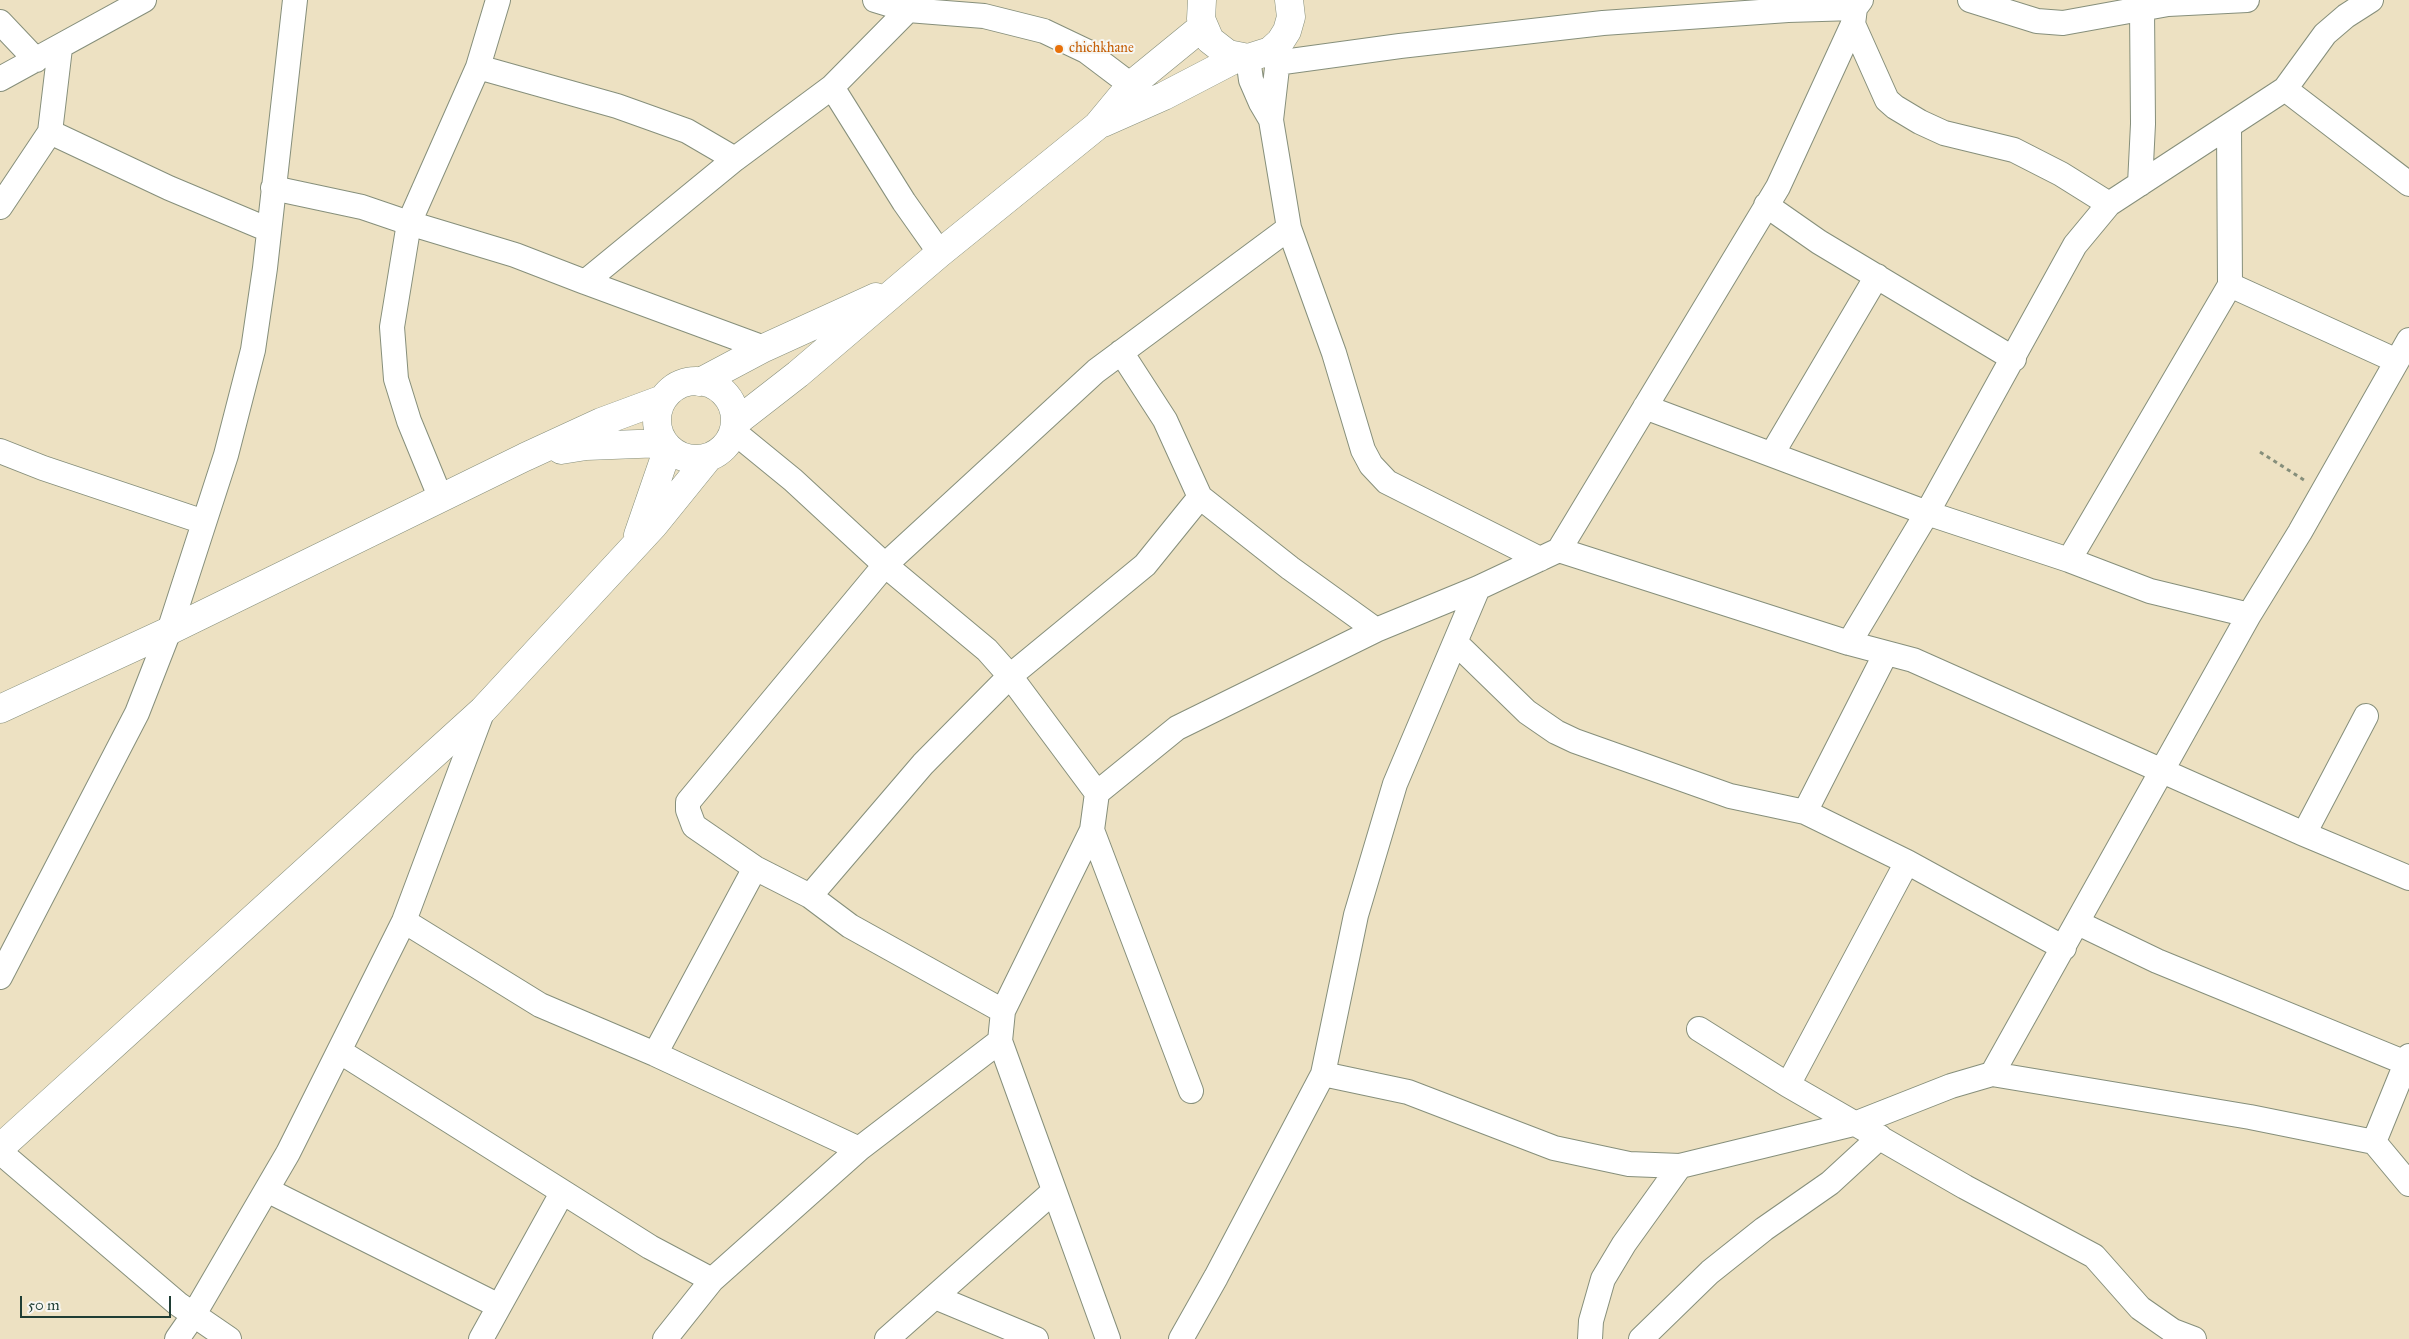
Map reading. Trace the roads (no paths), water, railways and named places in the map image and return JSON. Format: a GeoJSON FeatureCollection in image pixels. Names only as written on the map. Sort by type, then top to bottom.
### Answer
{"type":"FeatureCollection","features":[{"type":"Feature","properties":{"kind":"main road"},"geometry":{"type":"LineString","coordinates":[[1202,0],[1200,13],[1202,27],[1210,40],[1218,48],[1243,57]]}},
{"type":"Feature","properties":{"kind":"main road"},"geometry":{"type":"LineString","coordinates":[[1097,126],[1164,96],[1243,57],[1270,51],[1278,53],[1295,6]]}},
{"type":"Feature","properties":{"kind":"main road"},"geometry":{"type":"LineString","coordinates":[[734,427],[907,283],[940,252],[1097,126],[1131,85],[1202,27]]}},
{"type":"Feature","properties":{"kind":"main road"},"geometry":{"type":"LineString","coordinates":[[0,709],[169,631],[525,457],[601,422],[663,399],[679,385],[700,382],[764,348],[907,283]]}},
{"type":"Feature","properties":{"kind":"main road"},"geometry":{"type":"LineString","coordinates":[[0,1148],[483,710],[635,546],[709,457],[726,446],[734,427],[733,407],[727,397],[715,386],[700,382]]}},
{"type":"Feature","properties":{"kind":"main road"},"geometry":{"type":"LineString","coordinates":[[663,399],[656,419],[658,432],[666,446],[684,458],[697,460],[709,457]]}},
{"type":"Feature","properties":{"kind":"main road"},"geometry":{"type":"LineString","coordinates":[[525,457],[586,446],[666,446]]}},
{"type":"Feature","properties":{"kind":"main road"},"geometry":{"type":"LineString","coordinates":[[635,546],[666,446]]}},
{"type":"Feature","properties":{"kind":"street"},"geometry":{"type":"LineString","coordinates":[[0,79],[60,48],[144,0]]}},
{"type":"Feature","properties":{"kind":"street"},"geometry":{"type":"LineString","coordinates":[[0,977],[137,713],[169,631],[226,455],[253,350],[269,230],[295,0]]}},
{"type":"Feature","properties":{"kind":"street"},"geometry":{"type":"LineString","coordinates":[[441,499],[408,421],[396,380],[392,327],[409,223],[478,67],[498,0]]}},
{"type":"Feature","properties":{"kind":"street"},"geometry":{"type":"LineString","coordinates":[[875,0],[908,10],[984,16],[1044,31],[1086,50],[1131,85]]}},
{"type":"Feature","properties":{"kind":"street"},"geometry":{"type":"LineString","coordinates":[[1970,0],[2036,21],[2063,23],[2167,2],[2247,0]]}},
{"type":"Feature","properties":{"kind":"street"},"geometry":{"type":"LineString","coordinates":[[1848,643],[1927,513],[2014,359],[2075,245],[2109,204],[2229,128],[2284,89],[2325,34],[2346,16],[2372,0]]}},
{"type":"Feature","properties":{"kind":"street"},"geometry":{"type":"LineString","coordinates":[[2140,184],[2142,8]]}},
{"type":"Feature","properties":{"kind":"street"},"geometry":{"type":"LineString","coordinates":[[585,282],[736,159],[832,87],[908,10]]}},
{"type":"Feature","properties":{"kind":"street"},"geometry":{"type":"LineString","coordinates":[[1856,11],[1779,10],[1603,23],[1400,46],[1278,53],[1271,120],[1289,228],[1334,353],[1363,450],[1371,465],[1387,482],[1550,555],[1848,643],[1913,660],[2304,834],[2409,878]]}},
{"type":"Feature","properties":{"kind":"street"},"geometry":{"type":"LineString","coordinates":[[1856,11],[1887,100],[1894,107],[1944,133],[2014,150],[2061,174],[2109,204]]}},
{"type":"Feature","properties":{"kind":"street"},"geometry":{"type":"LineString","coordinates":[[1108,1339],[1000,1041],[1003,1011],[1092,830],[1097,793],[1177,728],[1376,630],[1478,588],[1550,555],[1645,407],[1778,187],[1856,11]]}},
{"type":"Feature","properties":{"kind":"street"},"geometry":{"type":"LineString","coordinates":[[0,22],[36,60]]}},
{"type":"Feature","properties":{"kind":"street"},"geometry":{"type":"LineString","coordinates":[[0,207],[50,132],[60,48]]}},
{"type":"Feature","properties":{"kind":"street"},"geometry":{"type":"LineString","coordinates":[[1243,57],[1261,103],[1271,120]]}},
{"type":"Feature","properties":{"kind":"street"},"geometry":{"type":"LineString","coordinates":[[478,67],[617,106],[687,132],[736,159]]}},
{"type":"Feature","properties":{"kind":"street"},"geometry":{"type":"LineString","coordinates":[[832,87],[904,202],[940,252]]}},
{"type":"Feature","properties":{"kind":"street"},"geometry":{"type":"LineString","coordinates":[[2284,89],[2409,184]]}},
{"type":"Feature","properties":{"kind":"street"},"geometry":{"type":"LineString","coordinates":[[2069,560],[2230,285],[2229,128]]}},
{"type":"Feature","properties":{"kind":"street"},"geometry":{"type":"LineString","coordinates":[[50,132],[161,184],[269,230]]}},
{"type":"Feature","properties":{"kind":"street"},"geometry":{"type":"LineString","coordinates":[[273,188],[362,206],[409,223],[515,255],[764,348]]}},
{"type":"Feature","properties":{"kind":"street"},"geometry":{"type":"LineString","coordinates":[[1766,206],[1819,242],[2014,359]]}},
{"type":"Feature","properties":{"kind":"street"},"geometry":{"type":"LineString","coordinates":[[1003,1011],[850,926],[810,896],[755,868],[694,826],[688,810],[688,802],[886,565],[1096,371],[1289,228]]}},
{"type":"Feature","properties":{"kind":"street"},"geometry":{"type":"LineString","coordinates":[[1772,454],[1878,276]]}},
{"type":"Feature","properties":{"kind":"street"},"geometry":{"type":"LineString","coordinates":[[2230,285],[2397,361]]}},
{"type":"Feature","properties":{"kind":"street"},"geometry":{"type":"LineString","coordinates":[[1992,1074],[2249,615],[2300,532],[2409,340]]}},
{"type":"Feature","properties":{"kind":"street"},"geometry":{"type":"LineString","coordinates":[[1121,352],[1165,420],[1200,497],[1376,630]]}},
{"type":"Feature","properties":{"kind":"street"},"geometry":{"type":"LineString","coordinates":[[1645,407],[1927,513],[2069,560],[2150,592],[2249,615]]}},
{"type":"Feature","properties":{"kind":"street"},"geometry":{"type":"LineString","coordinates":[[734,427],[886,565],[987,650],[1010,676],[1097,793]]}},
{"type":"Feature","properties":{"kind":"street"},"geometry":{"type":"LineString","coordinates":[[0,451],[43,468],[204,522]]}},
{"type":"Feature","properties":{"kind":"street"},"geometry":{"type":"LineString","coordinates":[[810,896],[923,764],[1010,676],[1145,565],[1200,497]]}},
{"type":"Feature","properties":{"kind":"street"},"geometry":{"type":"LineString","coordinates":[[1181,1339],[1216,1277],[1323,1074],[1356,915],[1396,784],[1478,588]]}},
{"type":"Feature","properties":{"kind":"street"},"geometry":{"type":"LineString","coordinates":[[1456,643],[1527,712],[1556,732],[1575,741],[1730,796],[1805,812],[1907,862],[2064,948]]}},
{"type":"Feature","properties":{"kind":"street"},"geometry":{"type":"LineString","coordinates":[[1805,812],[1886,653]]}},
{"type":"Feature","properties":{"kind":"street"},"geometry":{"type":"LineString","coordinates":[[177,1339],[193,1316],[267,1190],[404,921],[483,710]]}},
{"type":"Feature","properties":{"kind":"street"},"geometry":{"type":"LineString","coordinates":[[2304,834],[2366,716]]}},
{"type":"Feature","properties":{"kind":"street"},"geometry":{"type":"LineString","coordinates":[[1092,830],[1191,1091]]}},
{"type":"Feature","properties":{"kind":"street"},"geometry":{"type":"LineString","coordinates":[[1788,1085],[1907,862]]}},
{"type":"Feature","properties":{"kind":"street"},"geometry":{"type":"LineString","coordinates":[[655,1054],[755,868]]}},
{"type":"Feature","properties":{"kind":"street"},"geometry":{"type":"LineString","coordinates":[[404,921],[540,1005],[655,1054],[859,1149]]}},
{"type":"Feature","properties":{"kind":"street"},"geometry":{"type":"LineString","coordinates":[[2078,923],[2157,961],[2407,1060],[2374,1142]]}},
{"type":"Feature","properties":{"kind":"street"},"geometry":{"type":"LineString","coordinates":[[1699,1029],[1788,1085],[1857,1123],[1965,1187],[2094,1256],[2140,1308],[2173,1331],[2194,1339]]}},
{"type":"Feature","properties":{"kind":"street"},"geometry":{"type":"LineString","coordinates":[[665,1339],[712,1280],[859,1149],[1000,1041]]}},
{"type":"Feature","properties":{"kind":"street"},"geometry":{"type":"LineString","coordinates":[[339,1051],[562,1193],[650,1247],[712,1280]]}},
{"type":"Feature","properties":{"kind":"street"},"geometry":{"type":"LineString","coordinates":[[1323,1074],[1408,1092],[1554,1148],[1629,1164],[1680,1166],[1857,1123],[1952,1086],[1992,1074],[2250,1117],[2374,1142],[2409,1184]]}},
{"type":"Feature","properties":{"kind":"street"},"geometry":{"type":"LineString","coordinates":[[1641,1339],[1710,1272],[1764,1229],[1830,1183],[1880,1137]]}},
{"type":"Feature","properties":{"kind":"street"},"geometry":{"type":"LineString","coordinates":[[0,1152],[193,1316],[229,1339]]}},
{"type":"Feature","properties":{"kind":"street"},"geometry":{"type":"LineString","coordinates":[[1590,1339],[1591,1321],[1603,1279],[1624,1244],[1680,1166]]}},
{"type":"Feature","properties":{"kind":"street"},"geometry":{"type":"LineString","coordinates":[[267,1190],[499,1306]]}},
{"type":"Feature","properties":{"kind":"street"},"geometry":{"type":"LineString","coordinates":[[887,1339],[1054,1191]]}},
{"type":"Feature","properties":{"kind":"street"},"geometry":{"type":"LineString","coordinates":[[481,1339],[562,1193]]}},
{"type":"Feature","properties":{"kind":"street"},"geometry":{"type":"LineString","coordinates":[[935,1297],[1036,1339]]}},
{"type":"Feature","properties":{"kind":"place","name":"chichkhane"},"geometry":{"type":"Point","coordinates":[1059,49]}}]}
